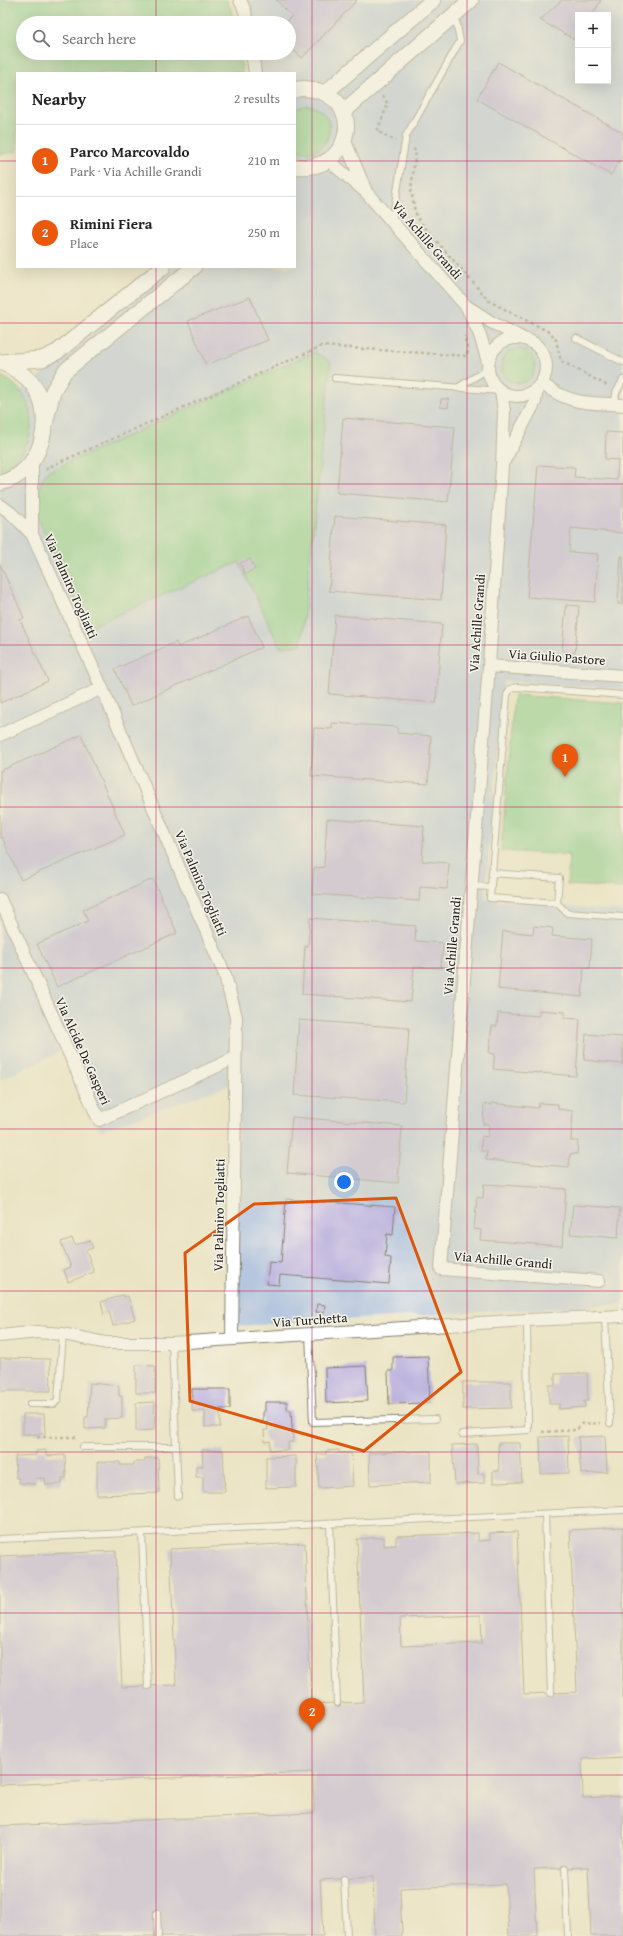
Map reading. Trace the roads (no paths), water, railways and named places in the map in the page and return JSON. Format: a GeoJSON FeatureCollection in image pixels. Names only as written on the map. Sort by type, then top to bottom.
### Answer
{"type":"FeatureCollection","features":[{"type":"Feature","properties":{"kind":"street"},"geometry":{"type":"LineString","coordinates":[[240,0],[246,16]]}},
{"type":"Feature","properties":{"kind":"street"},"geometry":{"type":"LineString","coordinates":[[325,93],[433,0]]}},
{"type":"Feature","properties":{"kind":"street"},"geometry":{"type":"LineString","coordinates":[[343,112],[471,0]]}},
{"type":"Feature","properties":{"kind":"street"},"geometry":{"type":"LineString","coordinates":[[253,60],[255,72]]}},
{"type":"Feature","properties":{"kind":"street"},"geometry":{"type":"LineString","coordinates":[[296,90],[312,88],[325,93],[338,103],[343,112],[347,128],[345,141],[338,152],[329,161],[318,167],[306,168],[296,166]]}},
{"type":"Feature","properties":{"kind":"street","name":"Via Achille Grandi"},"geometry":{"type":"LineString","coordinates":[[345,141],[366,192]]}},
{"type":"Feature","properties":{"kind":"street","name":"Via Achille Grandi"},"geometry":{"type":"LineString","coordinates":[[329,161],[366,192],[466,306],[480,335],[494,385],[501,391],[504,411],[502,466],[489,666],[441,1269],[599,1281]]}},
{"type":"Feature","properties":{"kind":"street"},"geometry":{"type":"LineString","coordinates":[[1,362],[42,359],[57,352],[162,268]]}},
{"type":"Feature","properties":{"kind":"street"},"geometry":{"type":"LineString","coordinates":[[0,483],[19,474],[32,461],[41,444],[52,391],[65,371],[193,268]]}},
{"type":"Feature","properties":{"kind":"street","name":"Via Achille Grandi"},"geometry":{"type":"LineString","coordinates":[[466,306],[491,322],[522,338],[530,340],[542,352],[546,368],[539,385],[535,402],[502,466]]}},
{"type":"Feature","properties":{"kind":"street"},"geometry":{"type":"LineString","coordinates":[[488,366],[496,346],[513,338],[522,338]]}},
{"type":"Feature","properties":{"kind":"street"},"geometry":{"type":"LineString","coordinates":[[1,362],[19,371],[33,386],[42,404],[45,424]]}},
{"type":"Feature","properties":{"kind":"street"},"geometry":{"type":"LineString","coordinates":[[501,391],[516,396],[531,392],[539,385],[563,398],[576,402],[619,405]]}},
{"type":"Feature","properties":{"kind":"street","name":"Via Palmiro Togliatti"},"geometry":{"type":"LineString","coordinates":[[32,461],[32,534],[102,688],[225,975],[236,1017],[232,1339]]}},
{"type":"Feature","properties":{"kind":"street"},"geometry":{"type":"LineString","coordinates":[[0,505],[11,513],[32,534]]}},
{"type":"Feature","properties":{"kind":"street","name":"Via Giulio Pastore"},"geometry":{"type":"LineString","coordinates":[[489,666],[623,676]]}},
{"type":"Feature","properties":{"kind":"street"},"geometry":{"type":"LineString","coordinates":[[0,735],[102,688]]}},
{"type":"Feature","properties":{"kind":"street","name":"Via Alcide De Gasperi"},"geometry":{"type":"LineString","coordinates":[[0,899],[99,1120],[235,1058]]}},
{"type":"Feature","properties":{"kind":"street","name":"Via Turchetta"},"geometry":{"type":"LineString","coordinates":[[0,1336],[24,1332],[63,1334],[106,1343],[172,1343],[527,1320],[623,1316]]}},
{"type":"Feature","properties":{"kind":"lane"},"geometry":{"type":"LineString","coordinates":[[392,222],[406,136],[460,41],[455,15]]}},
{"type":"Feature","properties":{"kind":"lane"},"geometry":{"type":"LineString","coordinates":[[576,338],[623,362]]}},
{"type":"Feature","properties":{"kind":"lane"},"geometry":{"type":"LineString","coordinates":[[457,388],[488,366]]}},
{"type":"Feature","properties":{"kind":"lane"},"geometry":{"type":"LineString","coordinates":[[335,378],[501,391]]}},
{"type":"Feature","properties":{"kind":"lane"},"geometry":{"type":"LineString","coordinates":[[619,405],[616,393],[623,380]]}},
{"type":"Feature","properties":{"kind":"lane"},"geometry":{"type":"LineString","coordinates":[[623,695],[517,687],[510,689],[507,695],[490,898],[557,903],[567,913],[623,917]]}},
{"type":"Feature","properties":{"kind":"lane"},"geometry":{"type":"LineString","coordinates":[[492,873],[559,878],[557,903]]}},
{"type":"Feature","properties":{"kind":"lane"},"geometry":{"type":"LineString","coordinates":[[471,886],[491,887]]}},
{"type":"Feature","properties":{"kind":"lane"},"geometry":{"type":"LineString","coordinates":[[605,1317],[610,1423]]}},
{"type":"Feature","properties":{"kind":"lane"},"geometry":{"type":"LineString","coordinates":[[462,1434],[528,1430],[527,1320]]}},
{"type":"Feature","properties":{"kind":"lane"},"geometry":{"type":"LineString","coordinates":[[30,1404],[54,1404],[58,1399],[63,1334]]}},
{"type":"Feature","properties":{"kind":"lane"},"geometry":{"type":"LineString","coordinates":[[309,1334],[313,1422],[434,1418]]}},
{"type":"Feature","properties":{"kind":"lane"},"geometry":{"type":"LineString","coordinates":[[172,1343],[178,1496]]}},
{"type":"Feature","properties":{"kind":"lane"},"geometry":{"type":"LineString","coordinates":[[85,1446],[176,1447]]}},
{"type":"Feature","properties":{"kind":"lane"},"geometry":{"type":"LineString","coordinates":[[0,1539],[623,1510]]}},
{"type":"Feature","properties":{"kind":"lane"},"geometry":{"type":"LineString","coordinates":[[545,1514],[551,1693]]}},
{"type":"Feature","properties":{"kind":"lane"},"geometry":{"type":"LineString","coordinates":[[330,1524],[337,1703]]}},
{"type":"Feature","properties":{"kind":"lane"},"geometry":{"type":"LineString","coordinates":[[142,1533],[148,1686]]}},
{"type":"Feature","properties":{"kind":"lane"},"geometry":{"type":"LineString","coordinates":[[565,1868],[568,1936]]}},
{"type":"Feature","properties":{"kind":"lane"},"geometry":{"type":"LineString","coordinates":[[344,1879],[346,1936]]}},
{"type":"Feature","properties":{"kind":"lane"},"geometry":{"type":"LineString","coordinates":[[158,1913],[158,1936]]}},
{"type":"Feature","properties":{"kind":"place","name":"Parco Marcovaldo"},"geometry":{"type":"Point","coordinates":[565,777]}},
{"type":"Feature","properties":{"kind":"place","name":"Rimini Fiera"},"geometry":{"type":"Point","coordinates":[312,1731]}}]}
